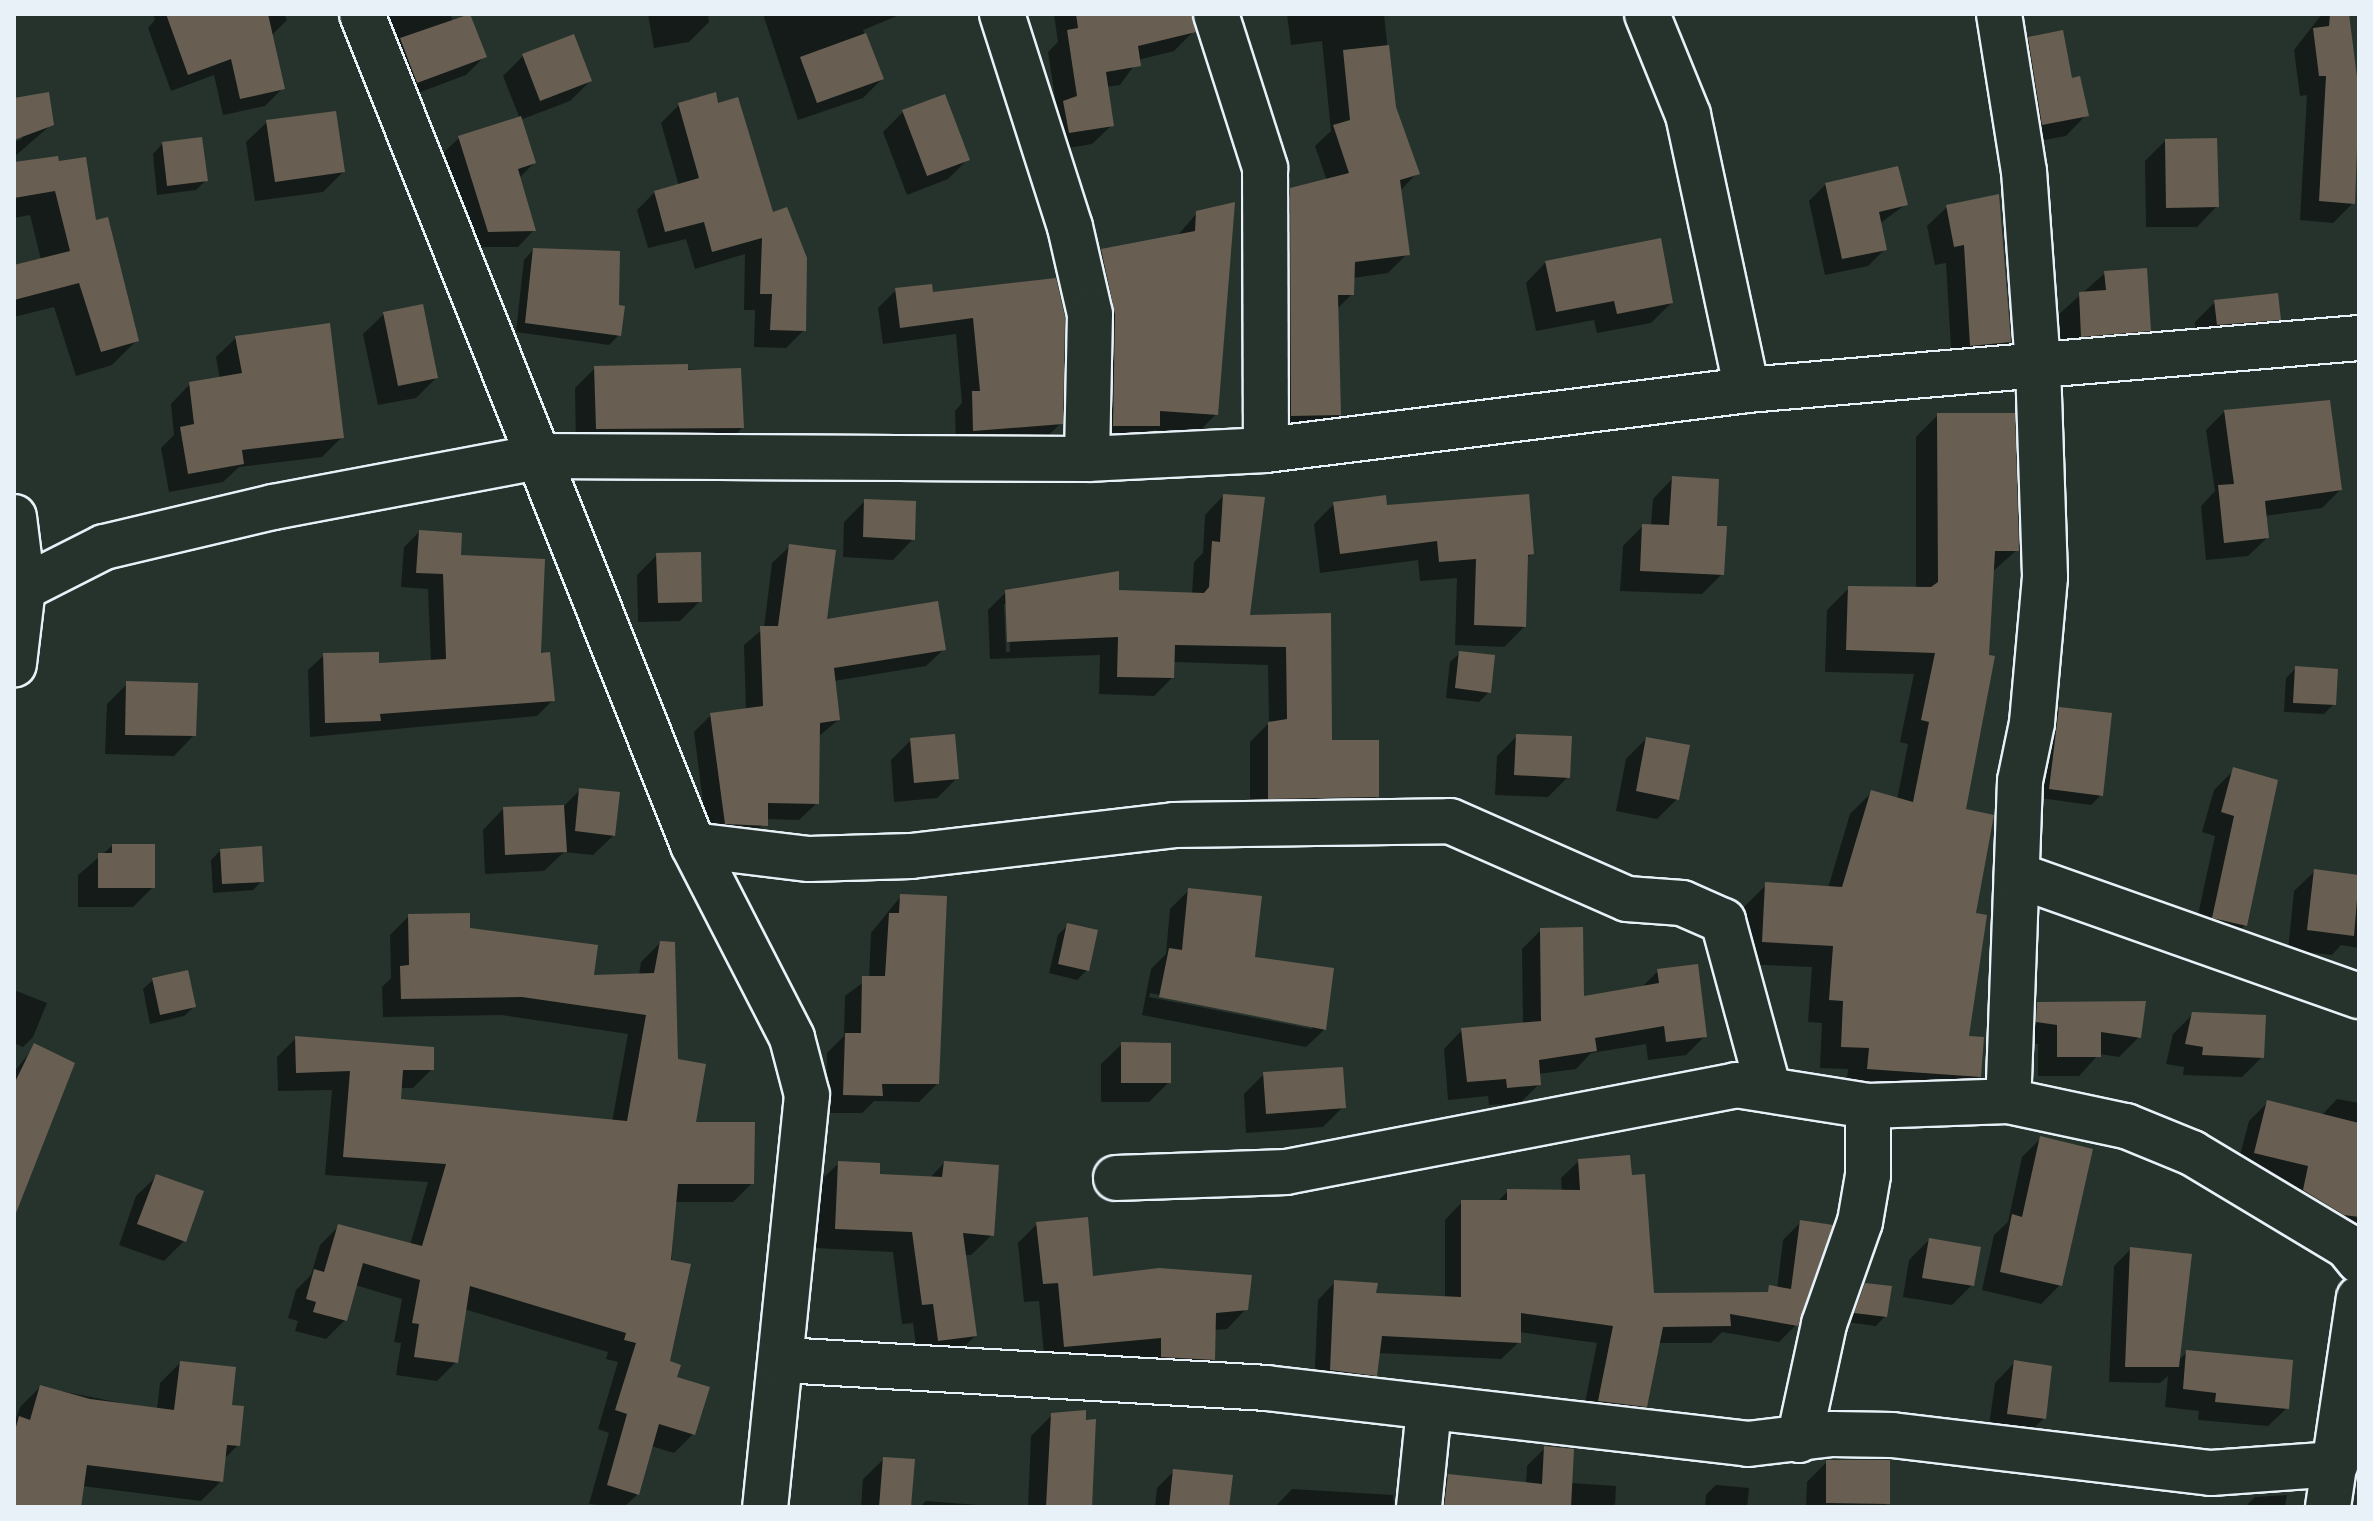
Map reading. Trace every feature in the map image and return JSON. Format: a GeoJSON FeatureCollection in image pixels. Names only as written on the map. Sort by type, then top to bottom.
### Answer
{"type":"FeatureCollection","features":[{"type":"Feature","properties":{"kind":"street"},"geometry":{"type":"LineString","coordinates":[[362,14],[542,456],[693,845],[792,1038],[807,1095],[765,1507]]}},
{"type":"Feature","properties":{"kind":"street"},"geometry":{"type":"LineString","coordinates":[[1002,14],[1070,227],[1090,314],[1087,459]]}},
{"type":"Feature","properties":{"kind":"street"},"geometry":{"type":"LineString","coordinates":[[1216,14],[1265,168],[1266,450]]}},
{"type":"Feature","properties":{"kind":"street"},"geometry":{"type":"LineString","coordinates":[[1647,14],[1688,115],[1747,390]]}},
{"type":"Feature","properties":{"kind":"street"},"geometry":{"type":"LineString","coordinates":[[1999,14],[2024,171],[2038,365],[2045,577],[2032,723],[2020,781],[2008,1101]]}},
{"type":"Feature","properties":{"kind":"street"},"geometry":{"type":"LineString","coordinates":[[23,588],[104,547],[273,507],[542,456],[1087,459],[1266,450],[1747,390],[2359,338]]}},
{"type":"Feature","properties":{"kind":"street"},"geometry":{"type":"LineString","coordinates":[[14,517],[23,588],[14,664]]}},
{"type":"Feature","properties":{"kind":"street"},"geometry":{"type":"LineString","coordinates":[[693,845],[809,859],[911,856],[1174,825],[1450,821],[1627,899],[1682,903],[1723,921],[1768,1087]]}},
{"type":"Feature","properties":{"kind":"street"},"geometry":{"type":"LineString","coordinates":[[2017,875],[2359,996]]}},
{"type":"Feature","properties":{"kind":"street"},"geometry":{"type":"LineString","coordinates":[[1116,1178],[1286,1172],[1599,1108],[1736,1085],[1768,1087],[1868,1106],[2008,1101],[2126,1126],[2192,1153],[2347,1246],[2359,1261]]}},
{"type":"Feature","properties":{"kind":"street"},"geometry":{"type":"LineString","coordinates":[[1799,1440],[1828,1310],[1860,1222],[1868,1175],[1868,1106]]}},
{"type":"Feature","properties":{"kind":"street"},"geometry":{"type":"LineString","coordinates":[[2328,1507],[2359,1298]]}},
{"type":"Feature","properties":{"kind":"street"},"geometry":{"type":"LineString","coordinates":[[782,1360],[1266,1388],[1748,1444],[1832,1434],[1892,1435],[2211,1473],[2336,1464]]}},
{"type":"Feature","properties":{"kind":"street"},"geometry":{"type":"LineString","coordinates":[[1419,1507],[1429,1409]]}},
{"type":"Feature","properties":{"kind":"building"},"geometry":{"type":"Polygon","coordinates":[[[166,14],[268,14],[285,89],[240,99],[231,59],[188,75],[166,14]]]}},
{"type":"Feature","properties":{"kind":"building"},"geometry":{"type":"Polygon","coordinates":[[[470,14],[487,57],[417,83],[400,38],[470,14]]]}},
{"type":"Feature","properties":{"kind":"building"},"geometry":{"type":"Polygon","coordinates":[[[1076,14],[1192,14],[1196,32],[1138,46],[1141,66],[1106,72],[1114,126],[1069,133],[1063,101],[1077,96],[1067,30],[1078,28],[1076,14]]]}},
{"type":"Feature","properties":{"kind":"building"},"geometry":{"type":"Polygon","coordinates":[[[2330,14],[2349,14],[2359,93],[2355,204],[2319,201],[2326,76],[2319,76],[2313,28],[2329,26],[2330,14]]]}},
{"type":"Feature","properties":{"kind":"building"},"geometry":{"type":"Polygon","coordinates":[[[2063,30],[2072,78],[2080,76],[2089,116],[2042,125],[2028,37],[2063,30]]]}},
{"type":"Feature","properties":{"kind":"building"},"geometry":{"type":"Polygon","coordinates":[[[866,33],[884,79],[817,103],[800,57],[866,33]]]}},
{"type":"Feature","properties":{"kind":"building"},"geometry":{"type":"Polygon","coordinates":[[[574,34],[592,81],[540,101],[522,54],[574,34]]]}},
{"type":"Feature","properties":{"kind":"building"},"geometry":{"type":"Polygon","coordinates":[[[1389,45],[1396,107],[1420,174],[1400,180],[1410,255],[1355,262],[1354,295],[1338,295],[1341,415],[1291,416],[1290,188],[1349,173],[1333,125],[1350,120],[1343,50],[1389,45]]]}},
{"type":"Feature","properties":{"kind":"building"},"geometry":{"type":"Polygon","coordinates":[[[49,92],[54,125],[14,140],[14,98],[49,92]]]}},
{"type":"Feature","properties":{"kind":"building"},"geometry":{"type":"Polygon","coordinates":[[[716,92],[718,103],[738,97],[773,212],[787,207],[807,258],[806,331],[770,330],[772,294],[760,294],[762,238],[712,252],[704,222],[665,232],[654,191],[699,178],[678,103],[716,92]]]}},
{"type":"Feature","properties":{"kind":"building"},"geometry":{"type":"Polygon","coordinates":[[[945,94],[970,160],[927,176],[902,110],[945,94]]]}},
{"type":"Feature","properties":{"kind":"building"},"geometry":{"type":"Polygon","coordinates":[[[336,111],[345,172],[275,182],[266,120],[336,111]]]}},
{"type":"Feature","properties":{"kind":"building"},"geometry":{"type":"Polygon","coordinates":[[[521,116],[536,163],[518,169],[536,231],[488,232],[458,136],[521,116]]]}},
{"type":"Feature","properties":{"kind":"building"},"geometry":{"type":"Polygon","coordinates":[[[202,137],[208,181],[167,186],[162,142],[202,137]]]}},
{"type":"Feature","properties":{"kind":"building"},"geometry":{"type":"Polygon","coordinates":[[[2217,138],[2219,207],[2166,208],[2165,139],[2217,138]]]}},
{"type":"Feature","properties":{"kind":"building"},"geometry":{"type":"Polygon","coordinates":[[[58,156],[59,161],[86,157],[96,220],[108,217],[139,341],[101,352],[79,283],[14,300],[14,265],[70,251],[55,191],[14,198],[14,162],[58,156]]]}},
{"type":"Feature","properties":{"kind":"building"},"geometry":{"type":"Polygon","coordinates":[[[1898,166],[1908,205],[1879,212],[1887,250],[1842,259],[1825,183],[1898,166]]]}},
{"type":"Feature","properties":{"kind":"building"},"geometry":{"type":"Polygon","coordinates":[[[1999,194],[2011,342],[1970,346],[1964,245],[1954,247],[1946,205],[1999,194]]]}},
{"type":"Feature","properties":{"kind":"building"},"geometry":{"type":"Polygon","coordinates":[[[1235,202],[1218,415],[1160,411],[1160,426],[1113,426],[1115,314],[1101,249],[1195,231],[1196,211],[1235,202]]]}},
{"type":"Feature","properties":{"kind":"building"},"geometry":{"type":"Polygon","coordinates":[[[1661,238],[1673,303],[1617,314],[1614,301],[1556,312],[1545,261],[1661,238]]]}},
{"type":"Feature","properties":{"kind":"building"},"geometry":{"type":"Polygon","coordinates":[[[533,248],[620,251],[619,305],[625,306],[621,336],[525,323],[533,248]]]}},
{"type":"Feature","properties":{"kind":"building"},"geometry":{"type":"Polygon","coordinates":[[[2147,268],[2151,331],[2081,337],[2079,292],[2106,290],[2104,271],[2147,268]]]}},
{"type":"Feature","properties":{"kind":"building"},"geometry":{"type":"Polygon","coordinates":[[[1056,278],[1065,317],[1063,424],[973,431],[972,391],[980,391],[973,318],[900,328],[895,288],[932,284],[933,292],[1056,278]]]}},
{"type":"Feature","properties":{"kind":"building"},"geometry":{"type":"Polygon","coordinates":[[[2278,293],[2281,320],[2217,325],[2214,300],[2278,293]]]}},
{"type":"Feature","properties":{"kind":"building"},"geometry":{"type":"Polygon","coordinates":[[[423,304],[438,378],[398,386],[383,312],[423,304]]]}},
{"type":"Feature","properties":{"kind":"building"},"geometry":{"type":"Polygon","coordinates":[[[330,323],[344,438],[242,450],[244,464],[188,474],[180,427],[194,424],[189,382],[242,373],[235,336],[330,323]]]}},
{"type":"Feature","properties":{"kind":"building"},"geometry":{"type":"Polygon","coordinates":[[[688,364],[688,370],[741,368],[744,428],[596,429],[594,366],[688,364]]]}},
{"type":"Feature","properties":{"kind":"building"},"geometry":{"type":"Polygon","coordinates":[[[2330,400],[2342,490],[2265,501],[2269,538],[2224,543],[2218,485],[2234,484],[2224,410],[2330,400]]]}},
{"type":"Feature","properties":{"kind":"building"},"geometry":{"type":"Polygon","coordinates":[[[1937,413],[2015,413],[2019,551],[1995,551],[1989,655],[1995,656],[1966,809],[1994,815],[1976,913],[1987,915],[1969,1036],[1984,1037],[1981,1077],[1867,1069],[1869,1048],[1841,1047],[1843,1001],[1829,1000],[1833,946],[1762,942],[1765,882],[1842,887],[1871,790],[1913,802],[1929,722],[1921,720],[1935,653],[1846,650],[1848,586],[1931,587],[1938,582],[1937,413]]]}},
{"type":"Feature","properties":{"kind":"building"},"geometry":{"type":"Polygon","coordinates":[[[1672,476],[1719,479],[1717,526],[1727,526],[1724,575],[1640,571],[1642,524],[1669,525],[1672,476]]]}},
{"type":"Feature","properties":{"kind":"building"},"geometry":{"type":"Polygon","coordinates":[[[1223,494],[1265,497],[1250,615],[1331,613],[1332,740],[1379,740],[1379,797],[1268,799],[1268,722],[1287,719],[1286,647],[1175,645],[1174,678],[1117,677],[1118,637],[1007,642],[1005,590],[1119,571],[1119,590],[1204,593],[1209,587],[1212,541],[1220,542],[1223,494]]]}},
{"type":"Feature","properties":{"kind":"building"},"geometry":{"type":"Polygon","coordinates":[[[1529,494],[1534,554],[1528,555],[1526,627],[1474,625],[1476,559],[1439,562],[1437,541],[1340,554],[1333,502],[1386,495],[1387,505],[1529,494]]]}},
{"type":"Feature","properties":{"kind":"building"},"geometry":{"type":"Polygon","coordinates":[[[864,499],[916,501],[915,540],[863,537],[864,499]]]}},
{"type":"Feature","properties":{"kind":"building"},"geometry":{"type":"Polygon","coordinates":[[[419,530],[462,533],[461,555],[545,559],[541,653],[550,652],[555,701],[380,714],[381,721],[325,723],[323,653],[379,652],[379,663],[446,659],[443,574],[416,573],[419,530]]]}},
{"type":"Feature","properties":{"kind":"building"},"geometry":{"type":"Polygon","coordinates":[[[789,544],[836,550],[827,619],[938,601],[946,650],[834,668],[840,720],[820,723],[819,804],[768,803],[768,826],[725,824],[710,713],[763,706],[760,626],[778,626],[789,544]]]}},
{"type":"Feature","properties":{"kind":"building"},"geometry":{"type":"Polygon","coordinates":[[[701,552],[702,602],[658,603],[656,553],[701,552]]]}},
{"type":"Feature","properties":{"kind":"building"},"geometry":{"type":"Polygon","coordinates":[[[1459,651],[1495,655],[1491,693],[1455,688],[1459,651]]]}},
{"type":"Feature","properties":{"kind":"building"},"geometry":{"type":"Polygon","coordinates":[[[2295,666],[2338,669],[2336,705],[2293,703],[2295,666]]]}},
{"type":"Feature","properties":{"kind":"building"},"geometry":{"type":"Polygon","coordinates":[[[126,681],[198,683],[196,736],[125,735],[126,681]]]}},
{"type":"Feature","properties":{"kind":"building"},"geometry":{"type":"Polygon","coordinates":[[[2059,707],[2112,713],[2103,796],[2049,789],[2059,707]]]}},
{"type":"Feature","properties":{"kind":"building"},"geometry":{"type":"Polygon","coordinates":[[[955,734],[959,779],[914,783],[910,738],[955,734]]]}},
{"type":"Feature","properties":{"kind":"building"},"geometry":{"type":"Polygon","coordinates":[[[1516,734],[1572,736],[1570,778],[1514,775],[1516,734]]]}},
{"type":"Feature","properties":{"kind":"building"},"geometry":{"type":"Polygon","coordinates":[[[1646,737],[1690,745],[1679,800],[1636,791],[1646,737]]]}},
{"type":"Feature","properties":{"kind":"building"},"geometry":{"type":"Polygon","coordinates":[[[2233,767],[2278,780],[2247,926],[2212,918],[2234,816],[2221,812],[2233,767]]]}},
{"type":"Feature","properties":{"kind":"building"},"geometry":{"type":"Polygon","coordinates":[[[579,788],[620,792],[615,836],[575,831],[579,788]]]}},
{"type":"Feature","properties":{"kind":"building"},"geometry":{"type":"Polygon","coordinates":[[[564,805],[567,852],[505,855],[503,807],[564,805]]]}},
{"type":"Feature","properties":{"kind":"building"},"geometry":{"type":"Polygon","coordinates":[[[112,844],[155,844],[155,888],[98,888],[98,853],[112,853],[112,844]]]}},
{"type":"Feature","properties":{"kind":"building"},"geometry":{"type":"Polygon","coordinates":[[[262,846],[264,882],[222,884],[220,849],[262,846]]]}},
{"type":"Feature","properties":{"kind":"building"},"geometry":{"type":"Polygon","coordinates":[[[2314,869],[2359,875],[2354,936],[2307,930],[2314,869]]]}},
{"type":"Feature","properties":{"kind":"building"},"geometry":{"type":"Polygon","coordinates":[[[1188,888],[1262,896],[1255,957],[1334,968],[1326,1030],[1159,997],[1169,948],[1182,950],[1188,888]]]}},
{"type":"Feature","properties":{"kind":"building"},"geometry":{"type":"Polygon","coordinates":[[[900,894],[947,896],[939,1084],[882,1084],[883,1096],[843,1095],[845,1033],[861,1033],[862,976],[885,976],[889,913],[899,913],[900,894]]]}},
{"type":"Feature","properties":{"kind":"building"},"geometry":{"type":"Polygon","coordinates":[[[470,913],[470,928],[598,945],[594,975],[654,973],[660,941],[675,942],[678,1059],[706,1064],[696,1122],[755,1122],[754,1184],[678,1184],[671,1260],[691,1264],[670,1361],[681,1365],[677,1377],[710,1387],[695,1435],[659,1424],[639,1495],[607,1485],[627,1414],[615,1410],[636,1343],[624,1340],[626,1333],[470,1286],[458,1363],[414,1357],[419,1324],[412,1323],[420,1280],[363,1263],[347,1321],[313,1312],[316,1302],[306,1299],[314,1269],[324,1272],[338,1224],[422,1246],[446,1164],[343,1157],[350,1071],[296,1073],[295,1036],[434,1047],[434,1070],[403,1070],[401,1099],[627,1121],[646,1015],[522,997],[401,999],[400,966],[409,965],[408,914],[470,913]]]}},
{"type":"Feature","properties":{"kind":"building"},"geometry":{"type":"Polygon","coordinates":[[[1067,923],[1098,930],[1089,971],[1058,964],[1067,923]]]}},
{"type":"Feature","properties":{"kind":"building"},"geometry":{"type":"Polygon","coordinates":[[[1583,927],[1584,996],[1659,983],[1657,969],[1698,964],[1707,1037],[1666,1042],[1664,1026],[1595,1038],[1597,1051],[1539,1060],[1541,1085],[1507,1088],[1506,1079],[1467,1082],[1461,1028],[1541,1021],[1540,928],[1583,927]]]}},
{"type":"Feature","properties":{"kind":"building"},"geometry":{"type":"Polygon","coordinates":[[[188,970],[196,1007],[160,1015],[152,978],[188,970]]]}},
{"type":"Feature","properties":{"kind":"building"},"geometry":{"type":"Polygon","coordinates":[[[2146,1001],[2141,1038],[2101,1032],[2101,1057],[2057,1057],[2057,1025],[2036,1022],[2037,1002],[2146,1001]]]}},
{"type":"Feature","properties":{"kind":"building"},"geometry":{"type":"Polygon","coordinates":[[[2192,1012],[2266,1015],[2264,1058],[2202,1055],[2203,1047],[2185,1044],[2192,1012]]]}},
{"type":"Feature","properties":{"kind":"building"},"geometry":{"type":"Polygon","coordinates":[[[1121,1042],[1171,1043],[1171,1083],[1121,1083],[1121,1042]]]}},
{"type":"Feature","properties":{"kind":"building"},"geometry":{"type":"Polygon","coordinates":[[[34,1043],[75,1063],[16,1213],[14,1084],[34,1043]]]}},
{"type":"Feature","properties":{"kind":"building"},"geometry":{"type":"Polygon","coordinates":[[[1343,1067],[1346,1108],[1266,1114],[1263,1072],[1343,1067]]]}},
{"type":"Feature","properties":{"kind":"building"},"geometry":{"type":"Polygon","coordinates":[[[2267,1100],[2359,1123],[2359,1217],[2344,1215],[2303,1190],[2308,1166],[2254,1153],[2267,1100]]]}},
{"type":"Feature","properties":{"kind":"building"},"geometry":{"type":"Polygon","coordinates":[[[2040,1136],[2093,1149],[2062,1286],[2000,1272],[2012,1214],[2022,1217],[2040,1136]]]}},
{"type":"Feature","properties":{"kind":"building"},"geometry":{"type":"Polygon","coordinates":[[[1630,1155],[1632,1175],[1645,1174],[1654,1293],[1768,1292],[1769,1285],[1791,1289],[1800,1220],[1833,1225],[1798,1326],[1730,1314],[1731,1326],[1663,1327],[1647,1407],[1598,1401],[1613,1326],[1521,1313],[1521,1343],[1382,1336],[1377,1376],[1330,1370],[1334,1280],[1378,1283],[1376,1293],[1461,1297],[1461,1200],[1507,1200],[1507,1189],[1580,1190],[1578,1159],[1630,1155]]]}},
{"type":"Feature","properties":{"kind":"building"},"geometry":{"type":"Polygon","coordinates":[[[838,1161],[880,1163],[880,1174],[942,1177],[944,1161],[999,1165],[994,1236],[963,1233],[977,1336],[938,1341],[933,1304],[922,1305],[912,1232],[835,1229],[838,1161]]]}},
{"type":"Feature","properties":{"kind":"building"},"geometry":{"type":"Polygon","coordinates":[[[156,1174],[204,1191],[186,1242],[137,1224],[156,1174]]]}},
{"type":"Feature","properties":{"kind":"building"},"geometry":{"type":"Polygon","coordinates":[[[1088,1217],[1093,1276],[1159,1268],[1252,1275],[1248,1310],[1216,1313],[1215,1360],[1161,1357],[1161,1338],[1064,1347],[1058,1283],[1043,1284],[1036,1222],[1088,1217]]]}},
{"type":"Feature","properties":{"kind":"building"},"geometry":{"type":"Polygon","coordinates":[[[1929,1238],[1981,1247],[1974,1286],[1922,1278],[1929,1238]]]}},
{"type":"Feature","properties":{"kind":"building"},"geometry":{"type":"Polygon","coordinates":[[[2130,1247],[2192,1254],[2179,1367],[2125,1367],[2130,1247]]]}},
{"type":"Feature","properties":{"kind":"building"},"geometry":{"type":"Polygon","coordinates":[[[1865,1283],[1892,1286],[1887,1317],[1854,1313],[1865,1283]]]}},
{"type":"Feature","properties":{"kind":"building"},"geometry":{"type":"Polygon","coordinates":[[[2186,1350],[2293,1360],[2289,1409],[2215,1402],[2216,1393],[2183,1389],[2186,1350]]]}},
{"type":"Feature","properties":{"kind":"building"},"geometry":{"type":"Polygon","coordinates":[[[2014,1360],[2052,1366],[2046,1419],[2007,1414],[2014,1360]]]}},
{"type":"Feature","properties":{"kind":"building"},"geometry":{"type":"Polygon","coordinates":[[[180,1361],[236,1367],[232,1405],[244,1406],[240,1446],[227,1445],[223,1482],[87,1465],[81,1507],[14,1507],[14,1434],[19,1416],[30,1420],[40,1385],[90,1399],[174,1410],[180,1361]]]}},
{"type":"Feature","properties":{"kind":"building"},"geometry":{"type":"Polygon","coordinates":[[[1086,1410],[1086,1420],[1096,1419],[1092,1507],[1046,1507],[1051,1413],[1086,1410]]]}},
{"type":"Feature","properties":{"kind":"building"},"geometry":{"type":"Polygon","coordinates":[[[1544,1446],[1574,1449],[1571,1507],[1444,1507],[1448,1474],[1542,1484],[1544,1446]]]}},
{"type":"Feature","properties":{"kind":"building"},"geometry":{"type":"Polygon","coordinates":[[[883,1457],[915,1459],[911,1507],[879,1507],[883,1457]]]}},
{"type":"Feature","properties":{"kind":"building"},"geometry":{"type":"Polygon","coordinates":[[[1826,1460],[1890,1460],[1890,1504],[1826,1503],[1826,1460]]]}},
{"type":"Feature","properties":{"kind":"building"},"geometry":{"type":"Polygon","coordinates":[[[1173,1469],[1233,1475],[1229,1507],[1169,1507],[1173,1469]]]}}]}
